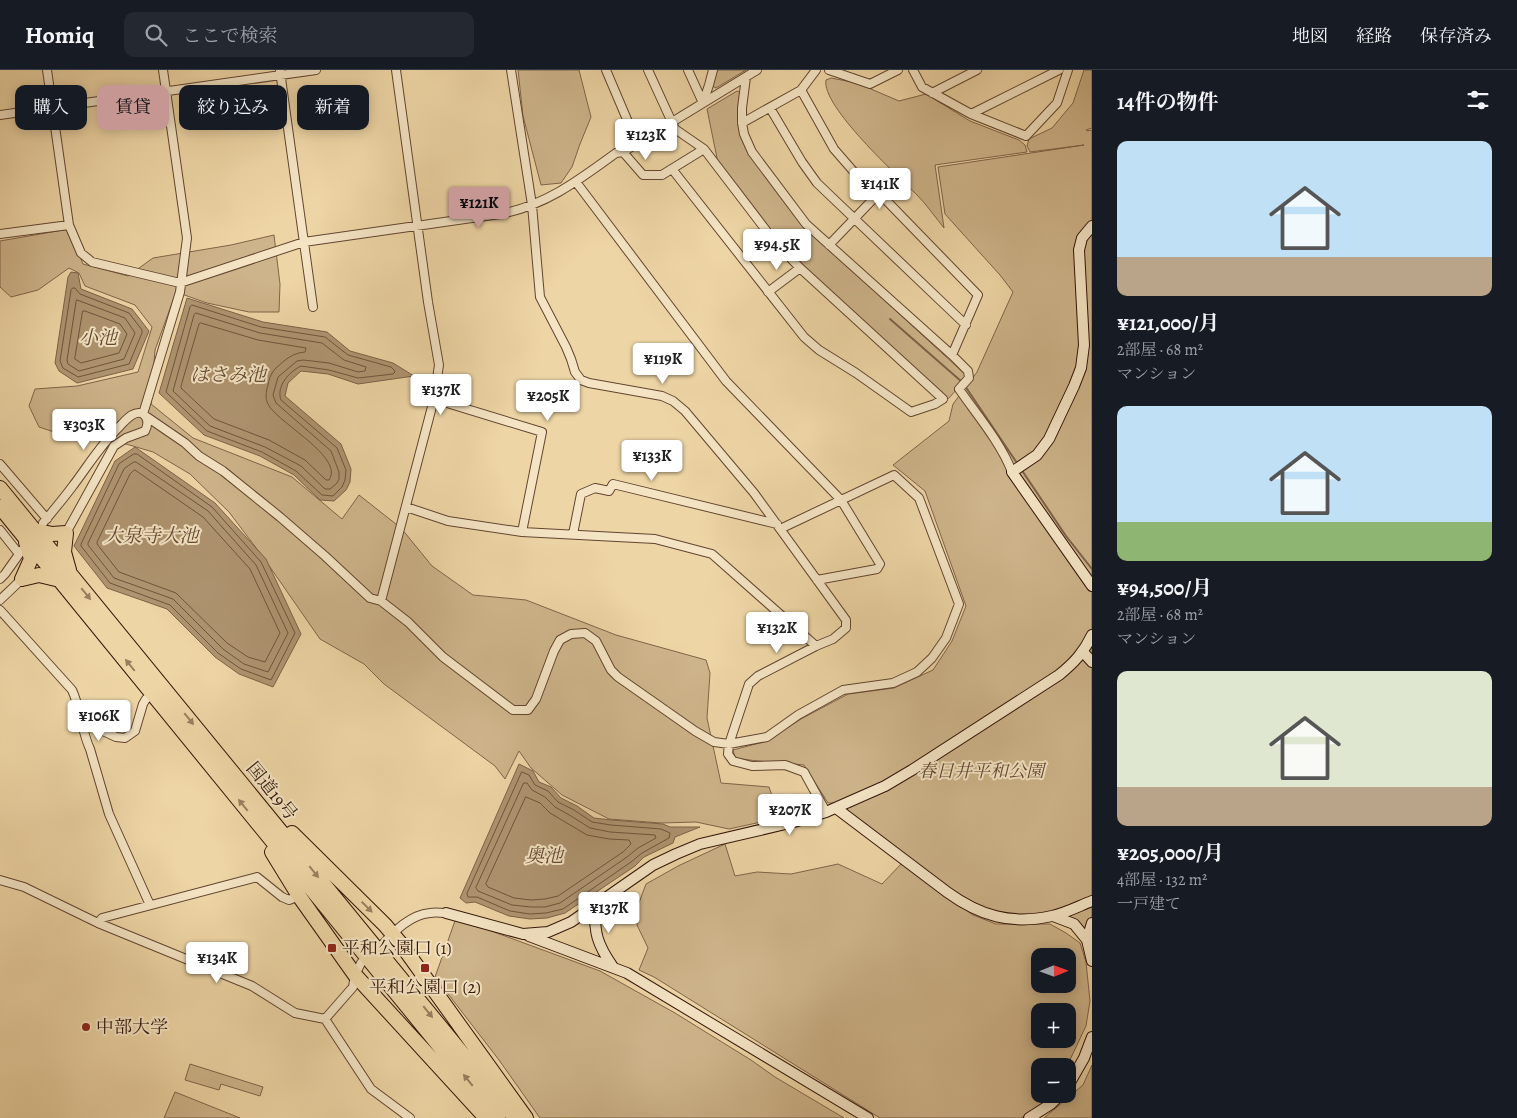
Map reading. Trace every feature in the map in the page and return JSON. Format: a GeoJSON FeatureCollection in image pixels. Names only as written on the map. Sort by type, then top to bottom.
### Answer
{"type":"FeatureCollection","features":[{"type":"Feature","properties":{"kind":"highway","name":"国道19号"},"geometry":{"type":"LineString","coordinates":[[0,488],[32,536],[262,819],[498,1118]]}},
{"type":"Feature","properties":{"kind":"highway","name":"国道19号"},"geometry":{"type":"LineString","coordinates":[[0,507],[32,536]]}},
{"type":"Feature","properties":{"kind":"highway"},"geometry":{"type":"LineString","coordinates":[[66,533],[64,576],[38,575],[22,580],[30,559],[32,536],[66,533]]}},
{"type":"Feature","properties":{"kind":"highway","name":"国道19号"},"geometry":{"type":"LineString","coordinates":[[64,576],[153,694],[262,819],[514,1118]]}},
{"type":"Feature","properties":{"kind":"highway"},"geometry":{"type":"LineString","coordinates":[[486,1118],[358,969],[299,896],[260,834],[262,819],[280,821],[385,925],[401,944],[526,1118]]}},
{"type":"Feature","properties":{"kind":"street"},"geometry":{"type":"LineString","coordinates":[[47,70],[49,85]]}},
{"type":"Feature","properties":{"kind":"street"},"geometry":{"type":"LineString","coordinates":[[163,70],[165,85]]}},
{"type":"Feature","properties":{"kind":"street"},"geometry":{"type":"LineString","coordinates":[[169,91],[280,72],[316,70]]}},
{"type":"Feature","properties":{"kind":"street"},"geometry":{"type":"LineString","coordinates":[[381,601],[434,399],[439,365],[396,70]]}},
{"type":"Feature","properties":{"kind":"street"},"geometry":{"type":"LineString","coordinates":[[512,70],[532,205],[540,297],[571,359],[574,372],[581,380],[589,383],[662,396],[673,401],[685,411],[754,493],[846,620],[846,628],[841,634],[758,676],[749,684],[729,744],[728,754],[733,761],[752,766],[785,766],[804,772],[826,812]]}},
{"type":"Feature","properties":{"kind":"street"},"geometry":{"type":"LineString","coordinates":[[606,70],[637,143]]}},
{"type":"Feature","properties":{"kind":"street"},"geometry":{"type":"LineString","coordinates":[[648,70],[675,129],[704,150],[775,242],[800,268],[943,399],[935,404],[911,412],[856,373],[819,350],[804,337],[672,169]]}},
{"type":"Feature","properties":{"kind":"street"},"geometry":{"type":"LineString","coordinates":[[688,70],[703,103]]}},
{"type":"Feature","properties":{"kind":"street"},"geometry":{"type":"LineString","coordinates":[[703,103],[710,85],[712,70]]}},
{"type":"Feature","properties":{"kind":"street"},"geometry":{"type":"LineString","coordinates":[[55,130],[69,225],[81,253],[92,262],[180,283],[304,242],[500,214],[532,205],[547,199],[576,182],[616,154],[623,152],[672,123],[757,70]]}},
{"type":"Feature","properties":{"kind":"street"},"geometry":{"type":"LineString","coordinates":[[742,123],[801,90],[816,70]]}},
{"type":"Feature","properties":{"kind":"street"},"geometry":{"type":"LineString","coordinates":[[829,70],[870,84],[898,70]]}},
{"type":"Feature","properties":{"kind":"street"},"geometry":{"type":"LineString","coordinates":[[914,70],[922,88],[971,114],[1026,136],[1057,103],[1068,70]]}},
{"type":"Feature","properties":{"kind":"street"},"geometry":{"type":"LineString","coordinates":[[932,93],[976,70]]}},
{"type":"Feature","properties":{"kind":"street"},"geometry":{"type":"LineString","coordinates":[[971,114],[1059,70]]}},
{"type":"Feature","properties":{"kind":"street"},"geometry":{"type":"LineString","coordinates":[[280,72],[313,307]]}},
{"type":"Feature","properties":{"kind":"street"},"geometry":{"type":"LineString","coordinates":[[746,77],[742,123],[744,134],[752,152],[806,224],[968,371],[969,378],[959,389],[1009,463],[1012,472],[1092,584]]}},
{"type":"Feature","properties":{"kind":"street"},"geometry":{"type":"LineString","coordinates":[[801,90],[834,149],[854,172],[879,193],[978,295],[952,355]]}},
{"type":"Feature","properties":{"kind":"street"},"geometry":{"type":"LineString","coordinates":[[770,108],[817,184],[966,325]]}},
{"type":"Feature","properties":{"kind":"street"},"geometry":{"type":"LineString","coordinates":[[0,115],[15,113]]}},
{"type":"Feature","properties":{"kind":"street"},"geometry":{"type":"LineString","coordinates":[[66,533],[114,446],[126,438],[145,431],[148,426],[145,416],[180,292],[186,238],[169,114]]}},
{"type":"Feature","properties":{"kind":"street"},"geometry":{"type":"LineString","coordinates":[[623,152],[643,175],[662,175],[704,150]]}},
{"type":"Feature","properties":{"kind":"street"},"geometry":{"type":"LineString","coordinates":[[576,182],[726,381],[841,500],[880,564],[877,569],[817,580]]}},
{"type":"Feature","properties":{"kind":"street"},"geometry":{"type":"LineString","coordinates":[[830,245],[879,193]]}},
{"type":"Feature","properties":{"kind":"street"},"geometry":{"type":"LineString","coordinates":[[0,234],[69,225]]}},
{"type":"Feature","properties":{"kind":"street"},"geometry":{"type":"LineString","coordinates":[[1012,472],[1037,455],[1049,439],[1081,368],[1084,345],[1079,250],[1082,238],[1092,226]]}},
{"type":"Feature","properties":{"kind":"street"},"geometry":{"type":"LineString","coordinates":[[768,292],[800,268]]}},
{"type":"Feature","properties":{"kind":"street"},"geometry":{"type":"LineString","coordinates":[[434,399],[542,432],[522,532]]}},
{"type":"Feature","properties":{"kind":"street"},"geometry":{"type":"LineString","coordinates":[[0,579],[6,574],[32,536],[71,488],[105,440],[132,415],[138,413],[185,443],[199,456],[223,471],[280,517],[370,598],[381,601],[408,622],[443,657],[513,710],[528,710],[536,699],[560,640],[571,634],[585,633],[596,641],[611,670],[618,678],[714,742],[729,744],[766,737],[798,715],[843,690],[893,683],[917,672],[932,658],[946,638],[959,604],[919,498],[894,475],[778,527],[613,484],[609,491],[595,488],[581,494],[574,534]]}},
{"type":"Feature","properties":{"kind":"street"},"geometry":{"type":"LineString","coordinates":[[0,464],[32,536]]}},
{"type":"Feature","properties":{"kind":"street"},"geometry":{"type":"LineString","coordinates":[[406,507],[448,521],[522,532],[620,538],[655,538],[712,554],[816,646]]}},
{"type":"Feature","properties":{"kind":"street"},"geometry":{"type":"LineString","coordinates":[[0,530],[32,536]]}},
{"type":"Feature","properties":{"kind":"street"},"geometry":{"type":"LineString","coordinates":[[0,600],[22,580]]}},
{"type":"Feature","properties":{"kind":"street"},"geometry":{"type":"LineString","coordinates":[[0,610],[72,690],[78,703],[85,739],[90,749],[109,814],[150,906]]}},
{"type":"Feature","properties":{"kind":"street"},"geometry":{"type":"LineString","coordinates":[[523,934],[538,934],[558,929],[653,865],[700,844],[794,822],[826,812],[885,786],[1059,675],[1084,652],[1092,635]]}},
{"type":"Feature","properties":{"kind":"street"},"geometry":{"type":"LineString","coordinates":[[1084,652],[1092,662]]}},
{"type":"Feature","properties":{"kind":"street"},"geometry":{"type":"LineString","coordinates":[[81,722],[116,737],[124,738],[135,731],[143,704],[153,694]]}},
{"type":"Feature","properties":{"kind":"street"},"geometry":{"type":"LineString","coordinates":[[836,808],[964,904],[980,912],[1004,918],[1032,919],[1053,916],[1092,901]]}},
{"type":"Feature","properties":{"kind":"street"},"geometry":{"type":"LineString","coordinates":[[98,922],[102,918],[257,877],[282,897],[289,900],[299,896]]}},
{"type":"Feature","properties":{"kind":"street"},"geometry":{"type":"LineString","coordinates":[[0,880],[24,887],[98,922],[252,986],[295,1013],[325,1019],[371,1089],[410,1118]]}},
{"type":"Feature","properties":{"kind":"street"},"geometry":{"type":"LineString","coordinates":[[595,905],[596,935],[613,967]]}},
{"type":"Feature","properties":{"kind":"street"},"geometry":{"type":"LineString","coordinates":[[381,946],[392,934],[413,917],[430,912],[446,913],[523,934],[627,973],[868,1118]]}},
{"type":"Feature","properties":{"kind":"street"},"geometry":{"type":"LineString","coordinates":[[1053,916],[1074,924],[1088,940]]}},
{"type":"Feature","properties":{"kind":"street"},"geometry":{"type":"LineString","coordinates":[[1092,923],[1088,940],[1092,962]]}},
{"type":"Feature","properties":{"kind":"street"},"geometry":{"type":"LineString","coordinates":[[325,1019],[353,987],[358,969]]}},
{"type":"Feature","properties":{"kind":"street"},"geometry":{"type":"LineString","coordinates":[[1076,1072],[1092,1037]]}},
{"type":"Feature","properties":{"kind":"street"},"geometry":{"type":"LineString","coordinates":[[1029,1118],[1052,1103]]}},
{"type":"Feature","properties":{"kind":"green space"},"geometry":{"type":"Polygon","coordinates":[[[518,70],[579,70],[591,117],[572,167],[561,183],[541,185],[523,116],[518,70]]]}},
{"type":"Feature","properties":{"kind":"green space"},"geometry":{"type":"Polygon","coordinates":[[[715,70],[746,70],[716,88],[712,86],[715,70]]]}},
{"type":"Feature","properties":{"kind":"green space","name":"春日井平和公園"},"geometry":{"type":"Polygon","coordinates":[[[1084,70],[1092,70],[1092,128],[1086,130],[1092,130],[1092,935],[1076,920],[1034,915],[1011,915],[993,912],[970,903],[836,803],[828,803],[804,765],[735,758],[733,750],[767,741],[801,719],[848,694],[894,688],[933,670],[952,641],[966,606],[925,491],[893,465],[949,421],[953,404],[977,372],[1013,292],[945,214],[938,167],[1084,145],[1030,152],[1027,146],[1029,139],[1052,128],[1073,103],[1084,70]]]}},
{"type":"Feature","properties":{"kind":"green space"},"geometry":{"type":"Polygon","coordinates":[[[831,78],[857,83],[899,101],[926,94],[970,121],[1019,140],[1025,145],[1027,152],[935,165],[944,228],[921,199],[862,140],[835,106],[828,92],[826,80],[831,78]]]}},
{"type":"Feature","properties":{"kind":"green space"},"geometry":{"type":"Polygon","coordinates":[[[737,91],[741,93],[739,116],[744,144],[808,230],[968,377],[948,399],[797,261],[779,242],[718,163],[707,109],[737,91]]]}},
{"type":"Feature","properties":{"kind":"green space"},"geometry":{"type":"Polygon","coordinates":[[[69,229],[83,264],[128,276],[153,258],[231,245],[274,235],[280,284],[279,312],[249,312],[207,303],[176,292],[155,350],[151,404],[193,438],[292,477],[342,519],[359,495],[401,528],[432,566],[473,595],[526,600],[616,635],[706,660],[710,673],[707,718],[721,783],[769,787],[775,804],[775,819],[729,829],[696,822],[661,823],[609,819],[562,795],[531,768],[519,751],[505,779],[495,766],[384,684],[364,664],[320,639],[229,512],[190,474],[153,452],[99,436],[60,434],[39,427],[29,406],[35,389],[77,386],[138,372],[152,327],[135,305],[85,286],[79,273],[69,268],[38,290],[11,297],[0,287],[0,241],[69,229]]]}},
{"type":"Feature","properties":{"kind":"green space"},"geometry":{"type":"Polygon","coordinates":[[[725,844],[735,876],[757,872],[791,874],[838,864],[882,884],[902,863],[973,915],[996,924],[1050,924],[1080,943],[1086,962],[1090,1001],[1086,1026],[1076,1047],[1076,1003],[1031,1003],[1031,1048],[1076,1048],[1071,1058],[1031,1058],[1031,1103],[1043,1103],[1021,1118],[880,1118],[654,977],[639,970],[648,948],[637,925],[637,908],[646,884],[678,866],[725,844]]]}},
{"type":"Feature","properties":{"kind":"green space"},"geometry":{"type":"Polygon","coordinates":[[[456,918],[600,971],[675,1013],[775,1077],[844,1118],[540,1118],[499,1060],[435,977],[456,918]]]}},
{"type":"Feature","properties":{"kind":"green space"},"geometry":{"type":"Polygon","coordinates":[[[190,1064],[263,1087],[260,1096],[221,1084],[219,1090],[185,1080],[190,1064]]]}},
{"type":"Feature","properties":{"kind":"green space"},"geometry":{"type":"Polygon","coordinates":[[[1092,1065],[1092,1118],[1044,1118],[1062,1103],[1076,1103],[1076,1091],[1083,1085],[1092,1065]]]}},
{"type":"Feature","properties":{"kind":"green space"},"geometry":{"type":"Polygon","coordinates":[[[175,1092],[240,1118],[164,1118],[175,1092]]]}},
{"type":"Feature","properties":{"kind":"water","name":"小池"},"geometry":{"type":"Polygon","coordinates":[[[71,272],[78,273],[81,289],[132,309],[149,331],[133,369],[77,383],[59,371],[55,363],[68,277],[71,272]]]}},
{"type":"Feature","properties":{"kind":"water","name":"はさみ池"},"geometry":{"type":"Polygon","coordinates":[[[187,298],[263,322],[327,332],[350,351],[393,363],[414,376],[358,384],[328,374],[301,371],[288,383],[285,396],[341,444],[351,469],[350,482],[346,490],[334,501],[320,500],[294,475],[260,456],[204,435],[159,393],[187,298]]]}},
{"type":"Feature","properties":{"kind":"water","name":"大泉寺大池"},"geometry":{"type":"Polygon","coordinates":[[[135,447],[215,503],[266,559],[301,634],[273,687],[239,674],[215,657],[167,609],[107,588],[74,546],[115,461],[135,447]]]}},
{"type":"Feature","properties":{"kind":"water","name":"奥池"},"geometry":{"type":"Polygon","coordinates":[[[519,764],[533,771],[539,782],[551,787],[561,798],[594,818],[663,824],[670,827],[700,827],[675,837],[673,843],[644,857],[635,866],[565,913],[547,918],[530,919],[509,916],[475,902],[466,903],[460,898],[519,764]]]}},
{"type":"Feature","properties":{"kind":"waterway"},"geometry":{"type":"LineString","coordinates":[[890,319],[962,382]]}},
{"type":"Feature","properties":{"kind":"waterway"},"geometry":{"type":"LineString","coordinates":[[965,386],[1017,463]]}},
{"type":"Feature","properties":{"kind":"waterway"},"geometry":{"type":"LineString","coordinates":[[1021,469],[1066,536],[1092,569]]}},
{"type":"Feature","properties":{"kind":"place","name":"平和公園口 (1)"},"geometry":{"type":"Point","coordinates":[332,948]}},
{"type":"Feature","properties":{"kind":"place","name":"平和公園口 (2)"},"geometry":{"type":"Point","coordinates":[425,968]}},
{"type":"Feature","properties":{"kind":"place","name":"中部大学"},"geometry":{"type":"Point","coordinates":[86,1027]}}]}
